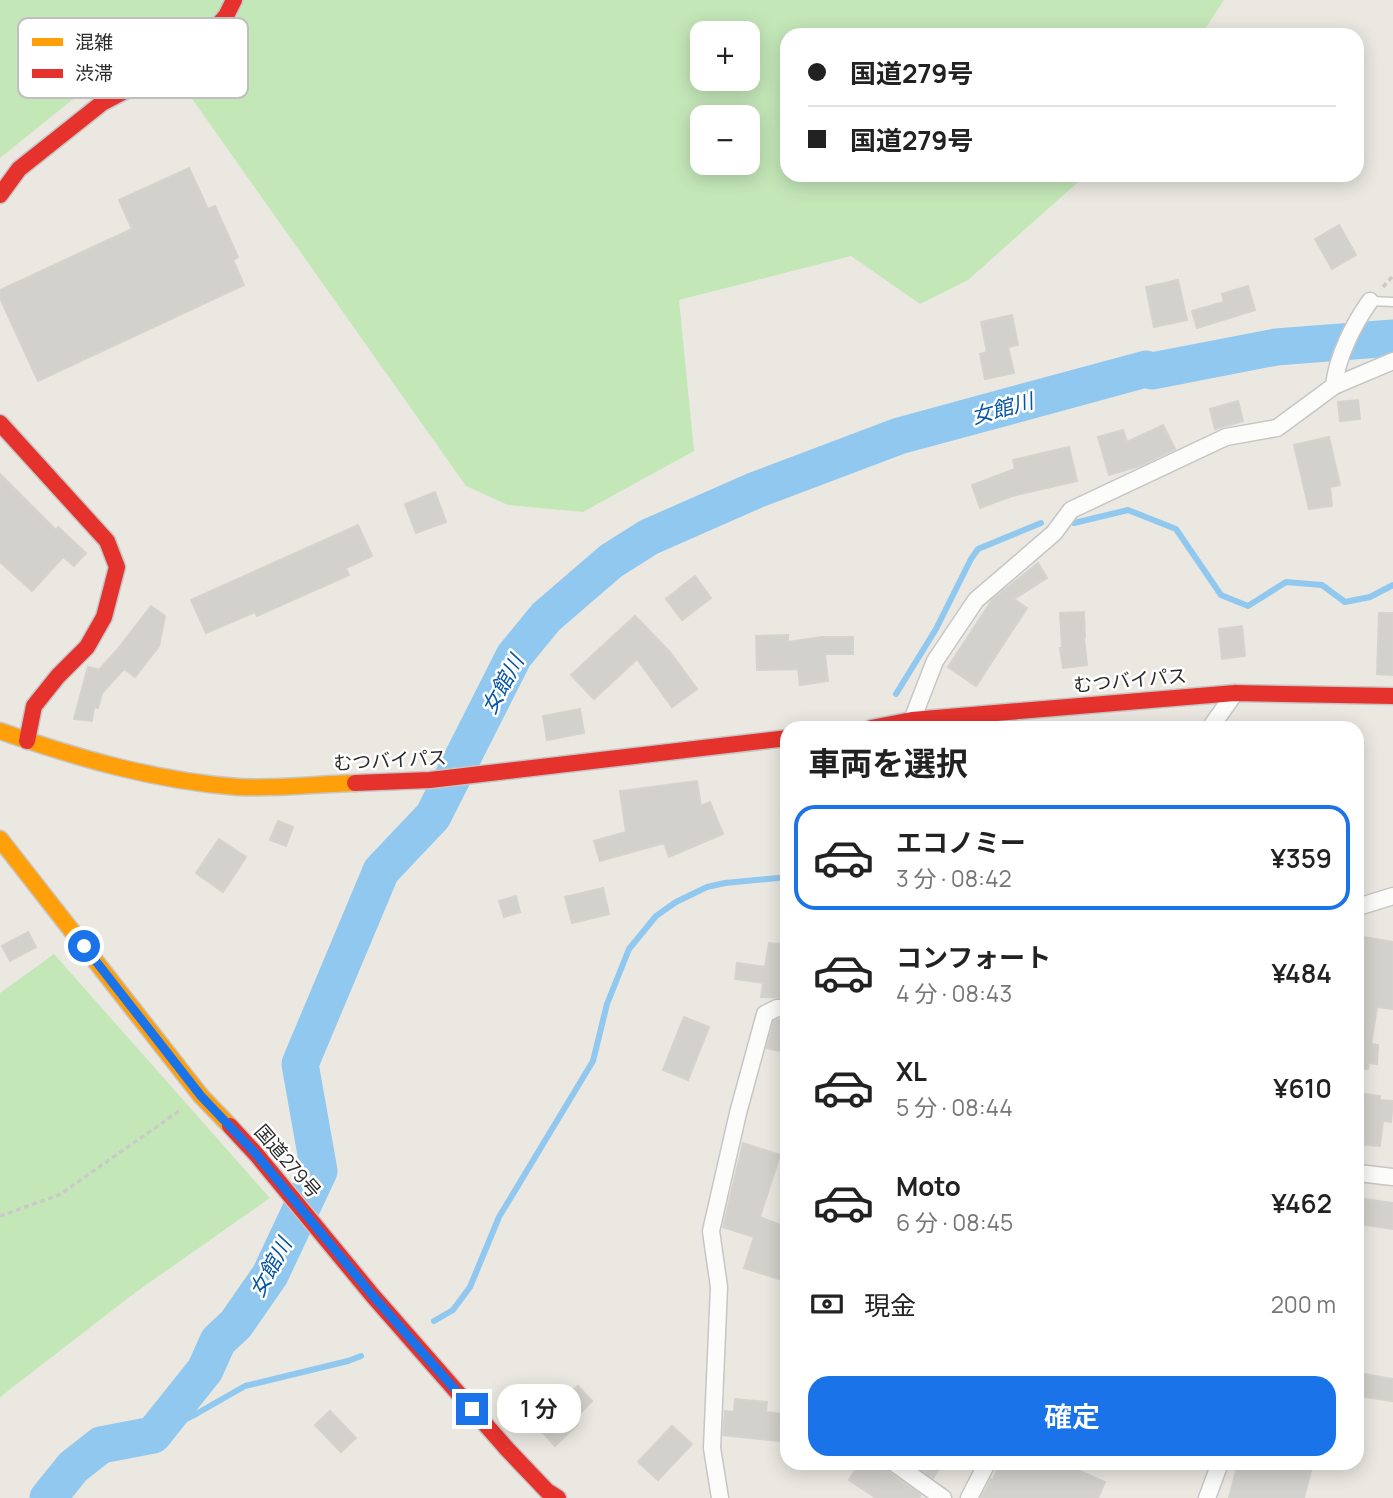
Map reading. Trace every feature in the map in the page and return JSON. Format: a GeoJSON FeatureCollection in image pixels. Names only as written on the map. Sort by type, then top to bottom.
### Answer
{"type":"FeatureCollection","features":[{"type":"Feature","properties":{"kind":"main road"},"geometry":{"type":"LineString","coordinates":[[224,18],[234,0]]}},
{"type":"Feature","properties":{"kind":"main road"},"geometry":{"type":"LineString","coordinates":[[0,195],[19,169],[112,98]]}},
{"type":"Feature","properties":{"kind":"main road"},"geometry":{"type":"LineString","coordinates":[[0,423],[107,541],[117,568],[104,617],[87,647],[58,676],[34,706],[27,741]]}},
{"type":"Feature","properties":{"kind":"main road","name":"むつバイパス"},"geometry":{"type":"LineString","coordinates":[[909,721],[1235,693],[1393,696]]}},
{"type":"Feature","properties":{"kind":"main road","name":"むつバイパス"},"geometry":{"type":"LineString","coordinates":[[0,731],[72,756],[144,774],[239,787],[430,780],[780,739]]}},
{"type":"Feature","properties":{"kind":"main road","name":"国道279号"},"geometry":{"type":"LineString","coordinates":[[0,839],[201,1096],[256,1154],[420,1350],[548,1496]]}},
{"type":"Feature","properties":{"kind":"street"},"geometry":{"type":"LineString","coordinates":[[912,720],[935,661],[976,600],[1054,533],[1071,510],[1226,437],[1277,428],[1334,377],[1366,307]]}},
{"type":"Feature","properties":{"kind":"street"},"geometry":{"type":"LineString","coordinates":[[1334,377],[1393,361]]}},
{"type":"Feature","properties":{"kind":"street"},"geometry":{"type":"LineString","coordinates":[[1215,721],[1235,693]]}},
{"type":"Feature","properties":{"kind":"street"},"geometry":{"type":"LineString","coordinates":[[1364,904],[1393,896]]}},
{"type":"Feature","properties":{"kind":"street"},"geometry":{"type":"LineString","coordinates":[[720,1498],[712,1448],[719,1287],[711,1231],[738,1113],[765,1014],[780,1008]]}},
{"type":"Feature","properties":{"kind":"street"},"geometry":{"type":"LineString","coordinates":[[1364,1173],[1393,1177]]}},
{"type":"Feature","properties":{"kind":"street"},"geometry":{"type":"LineString","coordinates":[[904,1470],[943,1498]]}},
{"type":"Feature","properties":{"kind":"street"},"geometry":{"type":"LineString","coordinates":[[969,1498],[983,1470]]}},
{"type":"Feature","properties":{"kind":"street"},"geometry":{"type":"LineString","coordinates":[[1207,1498],[1217,1470]]}},
{"type":"Feature","properties":{"kind":"lane"},"geometry":{"type":"LineString","coordinates":[[1366,307],[1393,302]]}},
{"type":"Feature","properties":{"kind":"path"},"geometry":{"type":"LineString","coordinates":[[0,1216],[59,1195],[201,1096]]}},
{"type":"Feature","properties":{"kind":"green space"},"geometry":{"type":"Polygon","coordinates":[[[0,0],[1224,0],[1206,28],[780,28],[780,182],[1078,182],[968,280],[920,304],[851,256],[679,300],[694,451],[583,512],[508,505],[466,486],[191,98],[248,98],[248,18],[18,18],[18,98],[74,98],[0,158],[0,0]]]}},
{"type":"Feature","properties":{"kind":"green space"},"geometry":{"type":"Polygon","coordinates":[[[54,954],[270,1198],[136,1292],[0,1397],[0,993],[54,954]]]}},
{"type":"Feature","properties":{"kind":"building"},"geometry":{"type":"Polygon","coordinates":[[[189,168],[208,209],[215,206],[238,257],[233,260],[244,285],[38,381],[0,298],[0,290],[132,229],[119,200],[189,168]]]}},
{"type":"Feature","properties":{"kind":"building"},"geometry":{"type":"Polygon","coordinates":[[[1339,225],[1356,255],[1332,269],[1315,239],[1339,225]]]}},
{"type":"Feature","properties":{"kind":"building"},"geometry":{"type":"Polygon","coordinates":[[[1178,280],[1187,320],[1154,327],[1146,287],[1178,280]]]}},
{"type":"Feature","properties":{"kind":"building"},"geometry":{"type":"Polygon","coordinates":[[[1248,286],[1255,310],[1197,328],[1192,311],[1224,302],[1222,294],[1248,286]]]}},
{"type":"Feature","properties":{"kind":"building"},"geometry":{"type":"Polygon","coordinates":[[[1012,315],[1018,345],[1008,347],[1014,373],[985,379],[980,354],[987,352],[981,322],[1012,315]]]}},
{"type":"Feature","properties":{"kind":"building"},"geometry":{"type":"Polygon","coordinates":[[[1358,400],[1360,419],[1340,421],[1338,402],[1358,400]]]}},
{"type":"Feature","properties":{"kind":"building"},"geometry":{"type":"Polygon","coordinates":[[[1238,401],[1243,421],[1215,429],[1210,409],[1238,401]]]}},
{"type":"Feature","properties":{"kind":"building"},"geometry":{"type":"Polygon","coordinates":[[[1163,425],[1175,449],[1139,466],[1109,475],[1098,437],[1123,430],[1127,442],[1163,425]]]}},
{"type":"Feature","properties":{"kind":"building"},"geometry":{"type":"Polygon","coordinates":[[[1329,437],[1340,485],[1330,487],[1332,506],[1309,509],[1294,445],[1329,437]]]}},
{"type":"Feature","properties":{"kind":"building"},"geometry":{"type":"Polygon","coordinates":[[[1069,447],[1077,481],[1012,496],[980,508],[972,485],[1015,469],[1013,460],[1069,447]]]}},
{"type":"Feature","properties":{"kind":"building"},"geometry":{"type":"Polygon","coordinates":[[[0,474],[56,530],[58,527],[86,553],[74,566],[63,557],[32,591],[0,562],[0,474]]]}},
{"type":"Feature","properties":{"kind":"building"},"geometry":{"type":"Polygon","coordinates":[[[435,492],[446,522],[416,533],[405,504],[435,492]]]}},
{"type":"Feature","properties":{"kind":"building"},"geometry":{"type":"Polygon","coordinates":[[[358,525],[372,556],[346,568],[349,575],[257,616],[255,612],[206,633],[191,600],[358,525]]]}},
{"type":"Feature","properties":{"kind":"building"},"geometry":{"type":"Polygon","coordinates":[[[1038,563],[1047,578],[1014,599],[1027,608],[976,686],[948,667],[992,600],[1038,563]]]}},
{"type":"Feature","properties":{"kind":"building"},"geometry":{"type":"Polygon","coordinates":[[[695,576],[711,598],[682,620],[666,599],[695,576]]]}},
{"type":"Feature","properties":{"kind":"building"},"geometry":{"type":"Polygon","coordinates":[[[151,606],[165,616],[159,646],[135,677],[124,669],[102,693],[98,708],[94,707],[92,721],[74,719],[88,667],[97,669],[97,672],[151,606]]]}},
{"type":"Feature","properties":{"kind":"building"},"geometry":{"type":"Polygon","coordinates":[[[1084,612],[1087,665],[1063,668],[1060,613],[1084,612]]]}},
{"type":"Feature","properties":{"kind":"building"},"geometry":{"type":"Polygon","coordinates":[[[1379,613],[1393,613],[1393,675],[1377,674],[1379,613]]]}},
{"type":"Feature","properties":{"kind":"building"},"geometry":{"type":"Polygon","coordinates":[[[635,616],[670,652],[697,689],[672,707],[637,659],[594,699],[571,675],[635,616]]]}},
{"type":"Feature","properties":{"kind":"building"},"geometry":{"type":"Polygon","coordinates":[[[1242,626],[1245,656],[1222,659],[1219,629],[1242,626]]]}},
{"type":"Feature","properties":{"kind":"building"},"geometry":{"type":"Polygon","coordinates":[[[788,635],[788,642],[822,637],[853,637],[853,654],[825,654],[828,681],[800,685],[798,669],[757,670],[756,636],[788,635]]]}},
{"type":"Feature","properties":{"kind":"building"},"geometry":{"type":"Polygon","coordinates":[[[580,709],[584,733],[547,740],[543,716],[580,709]]]}},
{"type":"Feature","properties":{"kind":"building"},"geometry":{"type":"Polygon","coordinates":[[[697,781],[701,806],[710,802],[723,834],[669,857],[664,843],[600,861],[594,841],[626,832],[620,791],[697,781]]]}},
{"type":"Feature","properties":{"kind":"building"},"geometry":{"type":"Polygon","coordinates":[[[278,821],[293,827],[286,846],[270,840],[278,821]]]}},
{"type":"Feature","properties":{"kind":"building"},"geometry":{"type":"Polygon","coordinates":[[[219,839],[246,857],[223,892],[196,873],[219,839]]]}},
{"type":"Feature","properties":{"kind":"building"},"geometry":{"type":"Polygon","coordinates":[[[603,888],[609,914],[572,923],[565,897],[603,888]]]}},
{"type":"Feature","properties":{"kind":"building"},"geometry":{"type":"Polygon","coordinates":[[[516,896],[520,912],[504,917],[499,901],[516,896]]]}},
{"type":"Feature","properties":{"kind":"building"},"geometry":{"type":"Polygon","coordinates":[[[28,932],[36,947],[10,961],[2,946],[28,932]]]}},
{"type":"Feature","properties":{"kind":"building"},"geometry":{"type":"Polygon","coordinates":[[[1364,937],[1393,942],[1393,1009],[1377,1007],[1371,1044],[1378,1045],[1377,1064],[1369,1063],[1368,1069],[1364,1069],[1364,937]]]}},
{"type":"Feature","properties":{"kind":"building"},"geometry":{"type":"Polygon","coordinates":[[[769,943],[780,944],[780,998],[761,997],[763,983],[735,979],[737,963],[765,967],[769,943]]]}},
{"type":"Feature","properties":{"kind":"building"},"geometry":{"type":"Polygon","coordinates":[[[684,1017],[709,1027],[688,1080],[663,1070],[684,1017]]]}},
{"type":"Feature","properties":{"kind":"building"},"geometry":{"type":"Polygon","coordinates":[[[780,1019],[780,1051],[767,1048],[774,1021],[780,1019]]]}},
{"type":"Feature","properties":{"kind":"building"},"geometry":{"type":"Polygon","coordinates":[[[1364,1094],[1380,1096],[1380,1100],[1393,1101],[1391,1122],[1383,1121],[1380,1146],[1364,1145],[1364,1094]]]}},
{"type":"Feature","properties":{"kind":"building"},"geometry":{"type":"Polygon","coordinates":[[[743,1143],[780,1155],[760,1217],[780,1225],[780,1279],[744,1268],[754,1237],[723,1227],[743,1143]]]}},
{"type":"Feature","properties":{"kind":"building"},"geometry":{"type":"Polygon","coordinates":[[[1364,1199],[1393,1203],[1393,1229],[1364,1225],[1364,1199]]]}},
{"type":"Feature","properties":{"kind":"building"},"geometry":{"type":"Polygon","coordinates":[[[1364,1374],[1393,1379],[1392,1401],[1364,1397],[1364,1374]]]}},
{"type":"Feature","properties":{"kind":"building"},"geometry":{"type":"Polygon","coordinates":[[[578,1386],[592,1401],[573,1421],[577,1425],[555,1446],[535,1424],[578,1386]]]}},
{"type":"Feature","properties":{"kind":"building"},"geometry":{"type":"Polygon","coordinates":[[[735,1399],[767,1402],[766,1412],[780,1414],[779,1441],[723,1435],[725,1411],[734,1412],[735,1399]]]}},
{"type":"Feature","properties":{"kind":"building"},"geometry":{"type":"Polygon","coordinates":[[[330,1411],[356,1438],[341,1452],[315,1425],[330,1411]]]}},
{"type":"Feature","properties":{"kind":"building"},"geometry":{"type":"Polygon","coordinates":[[[672,1426],[692,1444],[658,1480],[638,1462],[672,1426]]]}},
{"type":"Feature","properties":{"kind":"building"},"geometry":{"type":"Polygon","coordinates":[[[855,1470],[887,1470],[921,1495],[919,1498],[876,1498],[849,1480],[855,1470]]]}},
{"type":"Feature","properties":{"kind":"building"},"geometry":{"type":"Polygon","coordinates":[[[922,1470],[938,1470],[933,1478],[922,1470]]]}},
{"type":"Feature","properties":{"kind":"building"},"geometry":{"type":"Polygon","coordinates":[[[997,1470],[1078,1470],[1105,1482],[1098,1498],[981,1498],[991,1479],[993,1480],[997,1470]]]}},
{"type":"Feature","properties":{"kind":"building"},"geometry":{"type":"Polygon","coordinates":[[[1236,1470],[1311,1470],[1304,1498],[1229,1498],[1236,1470]]]}},
{"type":"Feature","properties":{"kind":"waterway","name":"女館川"},"geometry":{"type":"LineString","coordinates":[[48,1498],[73,1467],[101,1445],[153,1435],[205,1370],[218,1341],[236,1324],[270,1275],[319,1171],[300,1064],[381,871],[433,816],[514,656],[546,617],[611,561],[649,537],[756,490],[899,436],[1146,369],[1152,371],[1276,347],[1393,338]]}},
{"type":"Feature","properties":{"kind":"waterway"},"geometry":{"type":"LineString","coordinates":[[1074,523],[1128,510],[1176,529],[1221,595],[1248,606],[1286,582],[1322,585],[1345,602],[1370,597],[1393,585]]}},
{"type":"Feature","properties":{"kind":"waterway"},"geometry":{"type":"LineString","coordinates":[[896,694],[936,629],[978,549],[1041,523]]}},
{"type":"Feature","properties":{"kind":"waterway"},"geometry":{"type":"LineString","coordinates":[[434,1321],[453,1310],[470,1287],[499,1217],[593,1061],[607,1004],[629,949],[656,916],[676,902],[707,887],[780,878]]}},
{"type":"Feature","properties":{"kind":"waterway"},"geometry":{"type":"LineString","coordinates":[[153,1435],[245,1386],[361,1356]]}},
{"type":"Feature","properties":{"kind":"traffic: slow"},"geometry":{"type":"LineString","coordinates":[[0,731],[117,767],[177,780],[238,787],[355,783]]}},
{"type":"Feature","properties":{"kind":"traffic: slow"},"geometry":{"type":"LineString","coordinates":[[0,839],[201,1096],[230,1126]]}},
{"type":"Feature","properties":{"kind":"traffic: jam"},"geometry":{"type":"LineString","coordinates":[[224,18],[234,0]]}},
{"type":"Feature","properties":{"kind":"traffic: jam"},"geometry":{"type":"LineString","coordinates":[[0,195],[19,169],[112,98]]}},
{"type":"Feature","properties":{"kind":"traffic: jam"},"geometry":{"type":"LineString","coordinates":[[0,423],[107,541],[117,567],[104,617],[87,647],[58,676],[34,706],[27,741]]}},
{"type":"Feature","properties":{"kind":"traffic: jam"},"geometry":{"type":"LineString","coordinates":[[907,721],[1235,693],[1393,696]]}},
{"type":"Feature","properties":{"kind":"traffic: jam"},"geometry":{"type":"LineString","coordinates":[[355,783],[430,780],[780,739]]}},
{"type":"Feature","properties":{"kind":"traffic: jam"},"geometry":{"type":"LineString","coordinates":[[230,1126],[373,1296],[507,1449],[547,1491],[558,1498]]}},
{"type":"Feature","properties":{"kind":"route"},"geometry":{"type":"LineString","coordinates":[[84,946],[201,1096],[256,1154],[373,1296],[472,1409]]}}]}
